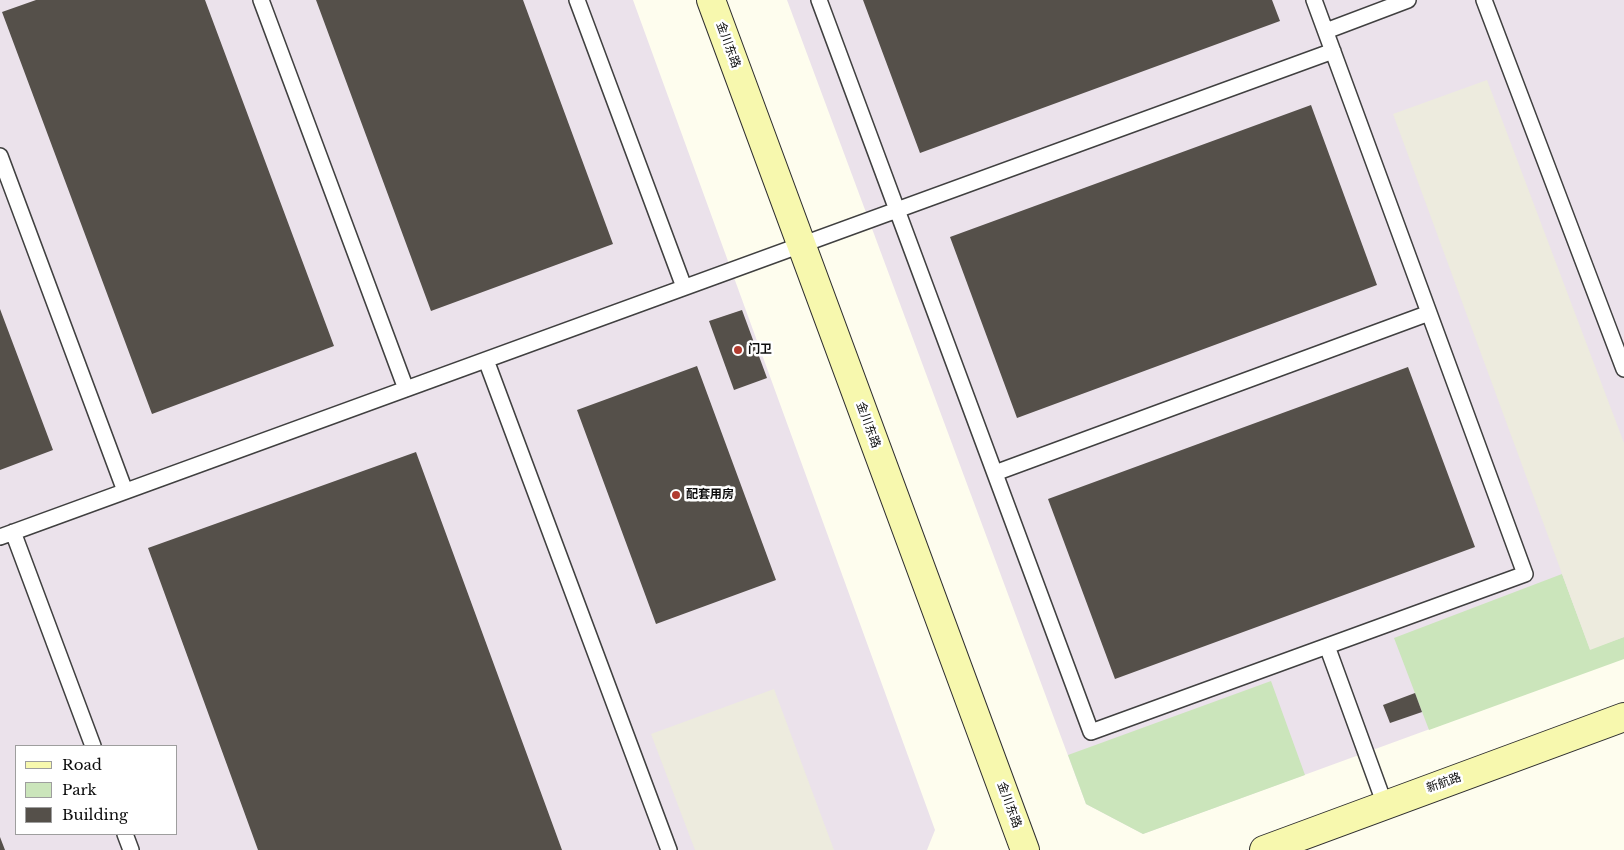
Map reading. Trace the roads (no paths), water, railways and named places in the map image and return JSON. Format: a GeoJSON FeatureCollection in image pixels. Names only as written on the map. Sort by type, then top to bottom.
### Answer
{"type":"FeatureCollection","features":[{"type":"Feature","properties":{"kind":"street","name":"金川东路"},"geometry":{"type":"LineString","coordinates":[[711,0],[1025,850]]}},
{"type":"Feature","properties":{"kind":"street","name":"新航路"},"geometry":{"type":"LineString","coordinates":[[1264,850],[1624,717]]}},
{"type":"Feature","properties":{"kind":"lane"},"geometry":{"type":"LineString","coordinates":[[261,0],[406,389]]}},
{"type":"Feature","properties":{"kind":"lane"},"geometry":{"type":"LineString","coordinates":[[577,0],[684,287]]}},
{"type":"Feature","properties":{"kind":"lane"},"geometry":{"type":"LineString","coordinates":[[819,0],[1091,732],[1525,574],[1314,0]]}},
{"type":"Feature","properties":{"kind":"lane"},"geometry":{"type":"LineString","coordinates":[[1326,31],[1408,0]]}},
{"type":"Feature","properties":{"kind":"lane"},"geometry":{"type":"LineString","coordinates":[[1484,0],[1624,370]]}},
{"type":"Feature","properties":{"kind":"lane"},"geometry":{"type":"LineString","coordinates":[[93,745],[7,535],[1333,51]]}},
{"type":"Feature","properties":{"kind":"lane"},"geometry":{"type":"LineString","coordinates":[[0,156],[125,491]]}},
{"type":"Feature","properties":{"kind":"lane"},"geometry":{"type":"LineString","coordinates":[[994,472],[1430,313]]}},
{"type":"Feature","properties":{"kind":"lane"},"geometry":{"type":"LineString","coordinates":[[486,360],[670,850]]}},
{"type":"Feature","properties":{"kind":"lane"},"geometry":{"type":"LineString","coordinates":[[1327,646],[1385,805]]}},
{"type":"Feature","properties":{"kind":"lane"},"geometry":{"type":"LineString","coordinates":[[125,835],[131,850]]}},
{"type":"Feature","properties":{"kind":"place","name":"门卫"},"geometry":{"type":"Point","coordinates":[738,350]}},
{"type":"Feature","properties":{"kind":"place","name":"配套用房"},"geometry":{"type":"Point","coordinates":[676,495]}}]}
